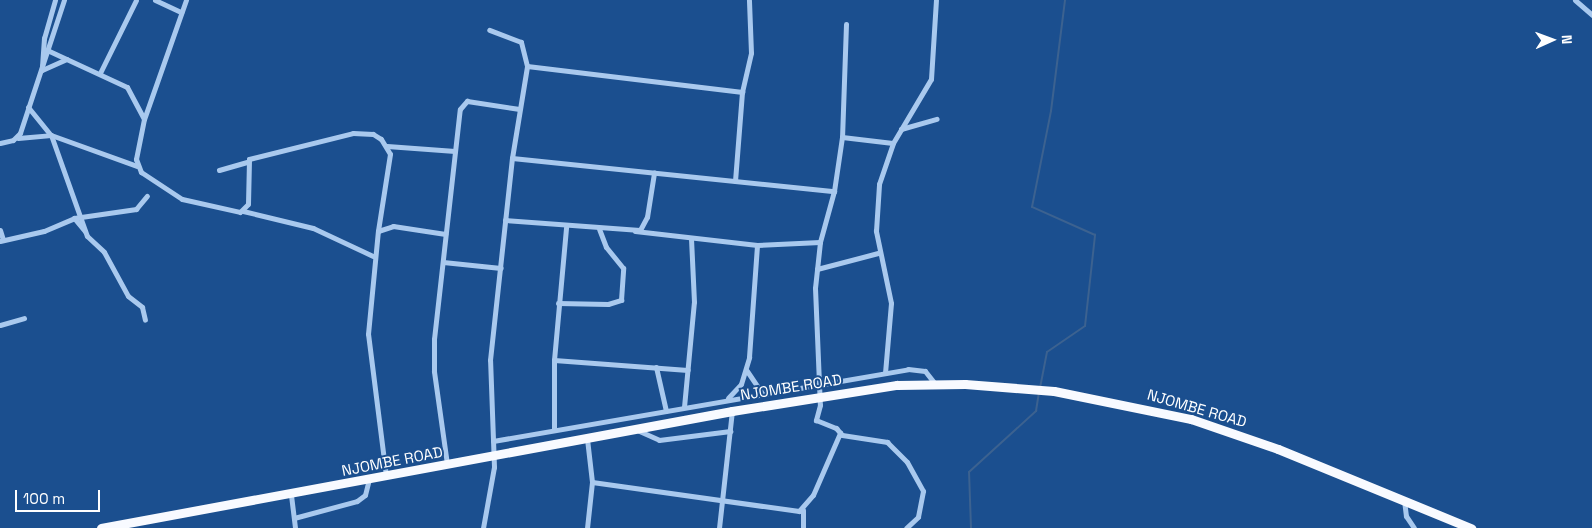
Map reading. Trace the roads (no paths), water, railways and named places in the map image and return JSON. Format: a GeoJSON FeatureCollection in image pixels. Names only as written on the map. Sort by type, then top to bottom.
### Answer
{"type":"FeatureCollection","features":[{"type":"Feature","properties":{"kind":"highway","name":"NJOMBE ROAD"},"geometry":{"type":"LineString","coordinates":[[101,528],[292,495],[732,411],[897,385],[935,384],[1054,391],[1192,419],[1404,500],[1471,528]]}},
{"type":"Feature","properties":{"kind":"street"},"geometry":{"type":"LineString","coordinates":[[42,70],[44,38],[55,0]]}},
{"type":"Feature","properties":{"kind":"street"},"geometry":{"type":"LineString","coordinates":[[18,138],[64,0]]}},
{"type":"Feature","properties":{"kind":"street"},"geometry":{"type":"LineString","coordinates":[[100,73],[136,0]]}},
{"type":"Feature","properties":{"kind":"street"},"geometry":{"type":"LineString","coordinates":[[154,0],[181,12]]}},
{"type":"Feature","properties":{"kind":"street"},"geometry":{"type":"LineString","coordinates":[[137,166],[144,119],[186,0]]}},
{"type":"Feature","properties":{"kind":"street"},"geometry":{"type":"LineString","coordinates":[[735,181],[742,92],[751,54],[750,0]]}},
{"type":"Feature","properties":{"kind":"street"},"geometry":{"type":"LineString","coordinates":[[1574,0],[1592,15]]}},
{"type":"Feature","properties":{"kind":"street"},"geometry":{"type":"LineString","coordinates":[[885,373],[891,302],[878,253],[879,184],[893,143],[931,79],[935,1]]}},
{"type":"Feature","properties":{"kind":"street"},"geometry":{"type":"LineString","coordinates":[[846,24],[842,137],[834,191],[820,242],[814,307],[819,397],[816,420],[840,433],[888,443],[914,472],[923,486],[922,501],[918,517],[906,528]]}},
{"type":"Feature","properties":{"kind":"street"},"geometry":{"type":"LineString","coordinates":[[483,528],[494,455],[490,360],[512,158],[527,66],[521,42],[489,30]]}},
{"type":"Feature","properties":{"kind":"street"},"geometry":{"type":"LineString","coordinates":[[47,50],[127,87],[144,119]]}},
{"type":"Feature","properties":{"kind":"street"},"geometry":{"type":"LineString","coordinates":[[42,70],[67,59]]}},
{"type":"Feature","properties":{"kind":"street"},"geometry":{"type":"LineString","coordinates":[[527,66],[742,92]]}},
{"type":"Feature","properties":{"kind":"street"},"geometry":{"type":"LineString","coordinates":[[448,464],[434,370],[445,234],[462,103],[473,101],[519,109]]}},
{"type":"Feature","properties":{"kind":"street"},"geometry":{"type":"LineString","coordinates":[[28,107],[51,135],[83,217],[85,231]]}},
{"type":"Feature","properties":{"kind":"street"},"geometry":{"type":"LineString","coordinates":[[901,129],[937,119]]}},
{"type":"Feature","properties":{"kind":"street"},"geometry":{"type":"LineString","coordinates":[[220,170],[353,133],[373,134],[388,146],[455,151]]}},
{"type":"Feature","properties":{"kind":"street"},"geometry":{"type":"LineString","coordinates":[[0,143],[18,138],[51,135],[137,166],[182,199],[313,228],[373,256]]}},
{"type":"Feature","properties":{"kind":"street"},"geometry":{"type":"LineString","coordinates":[[842,137],[893,143]]}},
{"type":"Feature","properties":{"kind":"street"},"geometry":{"type":"LineString","coordinates":[[386,476],[369,357],[373,256],[390,161],[388,146]]}},
{"type":"Feature","properties":{"kind":"street"},"geometry":{"type":"LineString","coordinates":[[512,158],[834,191]]}},
{"type":"Feature","properties":{"kind":"street"},"geometry":{"type":"LineString","coordinates":[[243,211],[248,204],[247,162]]}},
{"type":"Feature","properties":{"kind":"street"},"geometry":{"type":"LineString","coordinates":[[635,231],[647,217],[654,173]]}},
{"type":"Feature","properties":{"kind":"street"},"geometry":{"type":"LineString","coordinates":[[0,230],[2,240],[44,232],[74,218],[136,208],[147,196]]}},
{"type":"Feature","properties":{"kind":"street"},"geometry":{"type":"LineString","coordinates":[[74,218],[85,231],[91,243],[104,252],[128,296],[142,307],[145,320]]}},
{"type":"Feature","properties":{"kind":"street"},"geometry":{"type":"LineString","coordinates":[[505,220],[635,231],[691,239],[758,245],[820,242]]}},
{"type":"Feature","properties":{"kind":"street"},"geometry":{"type":"LineString","coordinates":[[378,231],[393,226],[445,234]]}},
{"type":"Feature","properties":{"kind":"street"},"geometry":{"type":"LineString","coordinates":[[554,429],[554,360],[566,226]]}},
{"type":"Feature","properties":{"kind":"street"},"geometry":{"type":"LineString","coordinates":[[558,303],[608,304],[621,300],[622,268],[606,247],[599,229]]}},
{"type":"Feature","properties":{"kind":"street"},"geometry":{"type":"LineString","coordinates":[[684,407],[695,278],[691,239]]}},
{"type":"Feature","properties":{"kind":"street"},"geometry":{"type":"LineString","coordinates":[[726,399],[735,392],[746,370],[756,303],[758,245]]}},
{"type":"Feature","properties":{"kind":"street"},"geometry":{"type":"LineString","coordinates":[[818,269],[878,253]]}},
{"type":"Feature","properties":{"kind":"street"},"geometry":{"type":"LineString","coordinates":[[443,262],[500,268]]}},
{"type":"Feature","properties":{"kind":"street"},"geometry":{"type":"LineString","coordinates":[[0,325],[24,318]]}},
{"type":"Feature","properties":{"kind":"street"},"geometry":{"type":"LineString","coordinates":[[554,360],[688,370]]}},
{"type":"Feature","properties":{"kind":"street"},"geometry":{"type":"LineString","coordinates":[[656,367],[666,411]]}},
{"type":"Feature","properties":{"kind":"street"},"geometry":{"type":"LineString","coordinates":[[493,442],[554,429],[885,373],[919,369],[935,384]]}},
{"type":"Feature","properties":{"kind":"street"},"geometry":{"type":"LineString","coordinates":[[746,370],[762,393]]}},
{"type":"Feature","properties":{"kind":"street"},"geometry":{"type":"LineString","coordinates":[[720,528],[732,411]]}},
{"type":"Feature","properties":{"kind":"street"},"geometry":{"type":"LineString","coordinates":[[637,430],[651,438],[667,440],[730,431]]}},
{"type":"Feature","properties":{"kind":"street"},"geometry":{"type":"LineString","coordinates":[[803,528],[803,510],[840,433]]}},
{"type":"Feature","properties":{"kind":"street"},"geometry":{"type":"LineString","coordinates":[[587,439],[592,482],[587,528]]}},
{"type":"Feature","properties":{"kind":"street"},"geometry":{"type":"LineString","coordinates":[[294,518],[357,501],[366,495],[369,480]]}},
{"type":"Feature","properties":{"kind":"street"},"geometry":{"type":"LineString","coordinates":[[592,482],[723,501],[803,510]]}},
{"type":"Feature","properties":{"kind":"street"},"geometry":{"type":"LineString","coordinates":[[292,495],[295,528]]}},
{"type":"Feature","properties":{"kind":"street"},"geometry":{"type":"LineString","coordinates":[[1404,500],[1406,516],[1414,528]]}},
{"type":"Feature","properties":{"kind":"waterway"},"geometry":{"type":"LineString","coordinates":[[1040,388],[1047,352],[1085,326],[1095,235],[1032,207],[1051,111],[1065,0]]}},
{"type":"Feature","properties":{"kind":"waterway"},"geometry":{"type":"LineString","coordinates":[[971,528],[969,472],[1036,411],[1039,392]]}}]}
